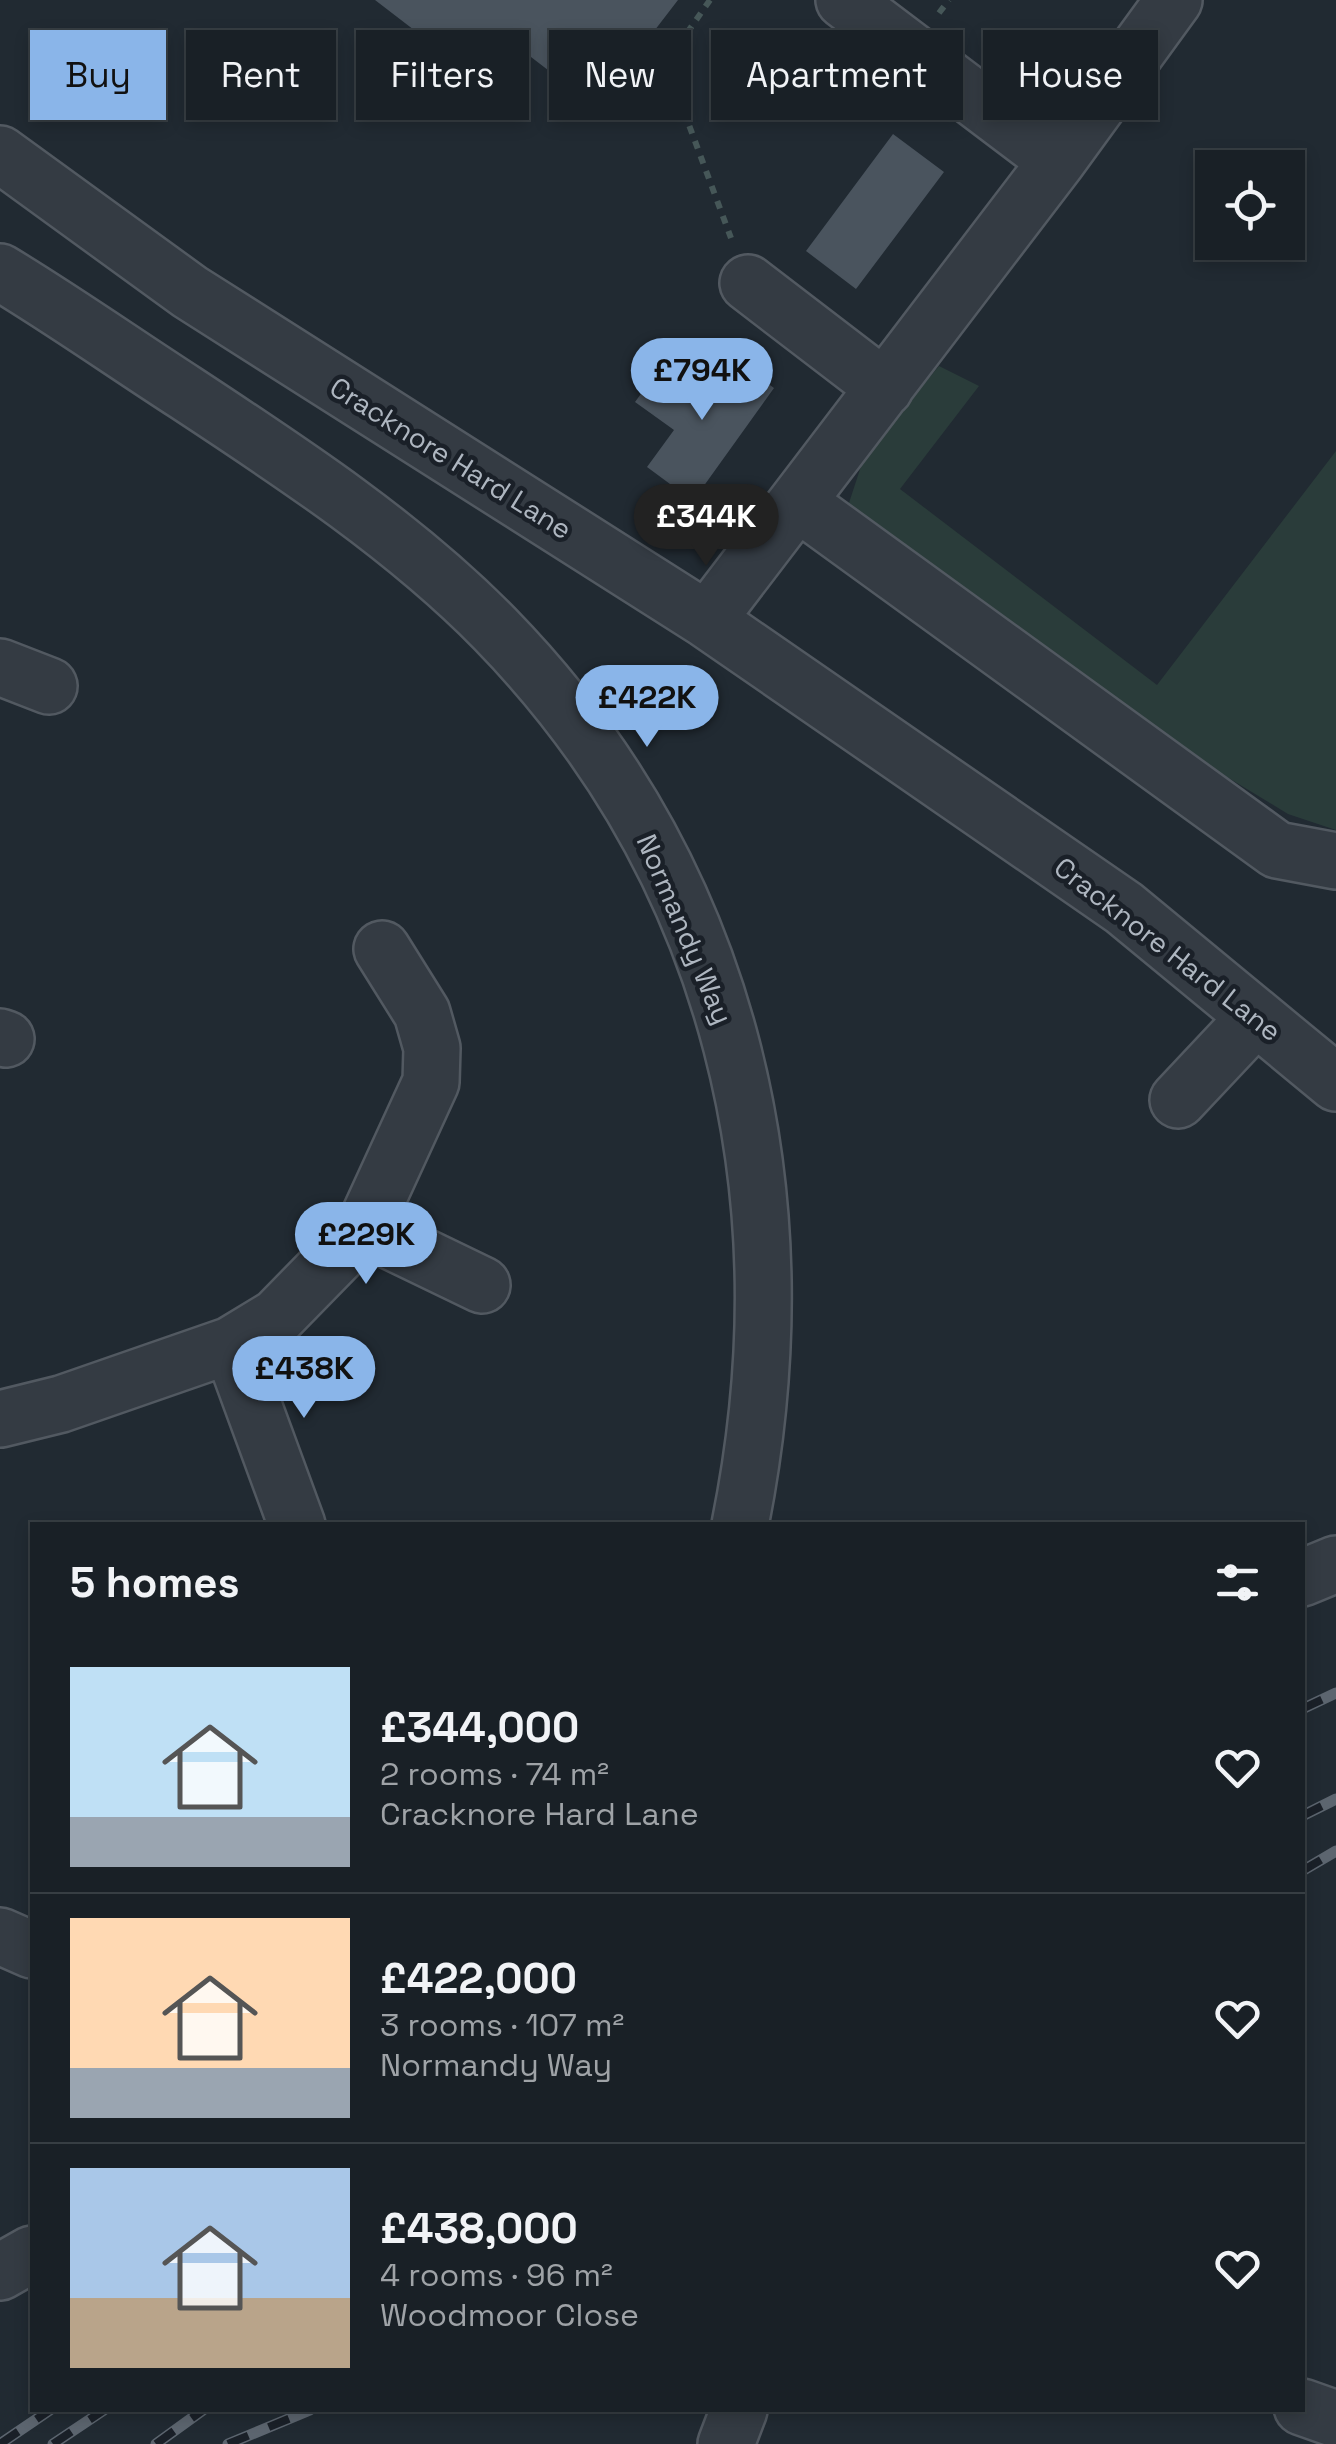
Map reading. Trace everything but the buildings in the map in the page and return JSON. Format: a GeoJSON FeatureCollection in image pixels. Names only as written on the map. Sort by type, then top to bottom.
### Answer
{"type":"FeatureCollection","features":[{"type":"Feature","properties":{"kind":"street"},"geometry":{"type":"LineString","coordinates":[[844,0],[1058,162]]}},
{"type":"Feature","properties":{"kind":"street"},"geometry":{"type":"LineString","coordinates":[[707,620],[1058,162],[1174,0]]}},
{"type":"Feature","properties":{"kind":"street","name":"Cracknore Hard Lane"},"geometry":{"type":"LineString","coordinates":[[0,154],[190,292],[707,620],[1124,908],[1336,1083]]}},
{"type":"Feature","properties":{"kind":"street","name":"Normandy Way"},"geometry":{"type":"LineString","coordinates":[[0,272],[285,458],[445,582],[495,628],[572,717],[620,788],[673,886],[705,961],[745,1092],[758,1156],[762,1359],[758,1428],[741,1522]]}},
{"type":"Feature","properties":{"kind":"street"},"geometry":{"type":"LineString","coordinates":[[748,283],[885,388]]}},
{"type":"Feature","properties":{"kind":"street"},"geometry":{"type":"LineString","coordinates":[[797,502],[1277,850],[1336,861]]}},
{"type":"Feature","properties":{"kind":"street"},"geometry":{"type":"LineString","coordinates":[[0,1419],[61,1404],[231,1345],[277,1317],[364,1228],[431,1082],[432,1048],[422,1013],[382,948]]}},
{"type":"Feature","properties":{"kind":"street"},"geometry":{"type":"LineString","coordinates":[[1178,1100],[1256,1016]]}},
{"type":"Feature","properties":{"kind":"street"},"geometry":{"type":"LineString","coordinates":[[364,1228],[482,1284]]}},
{"type":"Feature","properties":{"kind":"street"},"geometry":{"type":"LineString","coordinates":[[231,1345],[295,1522]]}},
{"type":"Feature","properties":{"kind":"street"},"geometry":{"type":"LineString","coordinates":[[1305,1577],[1336,1564]]}},
{"type":"Feature","properties":{"kind":"street"},"geometry":{"type":"LineString","coordinates":[[0,1936],[30,1949]]}},
{"type":"Feature","properties":{"kind":"street"},"geometry":{"type":"LineString","coordinates":[[0,2272],[30,2255]]}},
{"type":"Feature","properties":{"kind":"street"},"geometry":{"type":"LineString","coordinates":[[1305,2409],[1336,2419]]}},
{"type":"Feature","properties":{"kind":"street"},"geometry":{"type":"LineString","coordinates":[[726,2444],[738,2412]]}},
{"type":"Feature","properties":{"kind":"path"},"geometry":{"type":"LineString","coordinates":[[710,0],[666,62],[748,283]]}},
{"type":"Feature","properties":{"kind":"shaded area"},"geometry":{"type":"Polygon","coordinates":[[[939,366],[979,386],[900,489],[1157,685],[1336,451],[1336,830],[1288,814],[1217,771],[847,509],[865,454],[939,366]]]}},
{"type":"Feature","properties":{"kind":"railway"},"geometry":{"type":"LineString","coordinates":[[1305,1708],[1336,1693]]}},
{"type":"Feature","properties":{"kind":"railway"},"geometry":{"type":"LineString","coordinates":[[1305,1814],[1336,1799]]}},
{"type":"Feature","properties":{"kind":"railway"},"geometry":{"type":"LineString","coordinates":[[1305,1869],[1336,1851]]}},
{"type":"Feature","properties":{"kind":"railway"},"geometry":{"type":"LineString","coordinates":[[0,2444],[47,2412]]}},
{"type":"Feature","properties":{"kind":"railway"},"geometry":{"type":"LineString","coordinates":[[53,2444],[101,2412]]}},
{"type":"Feature","properties":{"kind":"railway"},"geometry":{"type":"LineString","coordinates":[[156,2444],[200,2412]]}},
{"type":"Feature","properties":{"kind":"railway"},"geometry":{"type":"LineString","coordinates":[[228,2444],[305,2412]]}}]}
